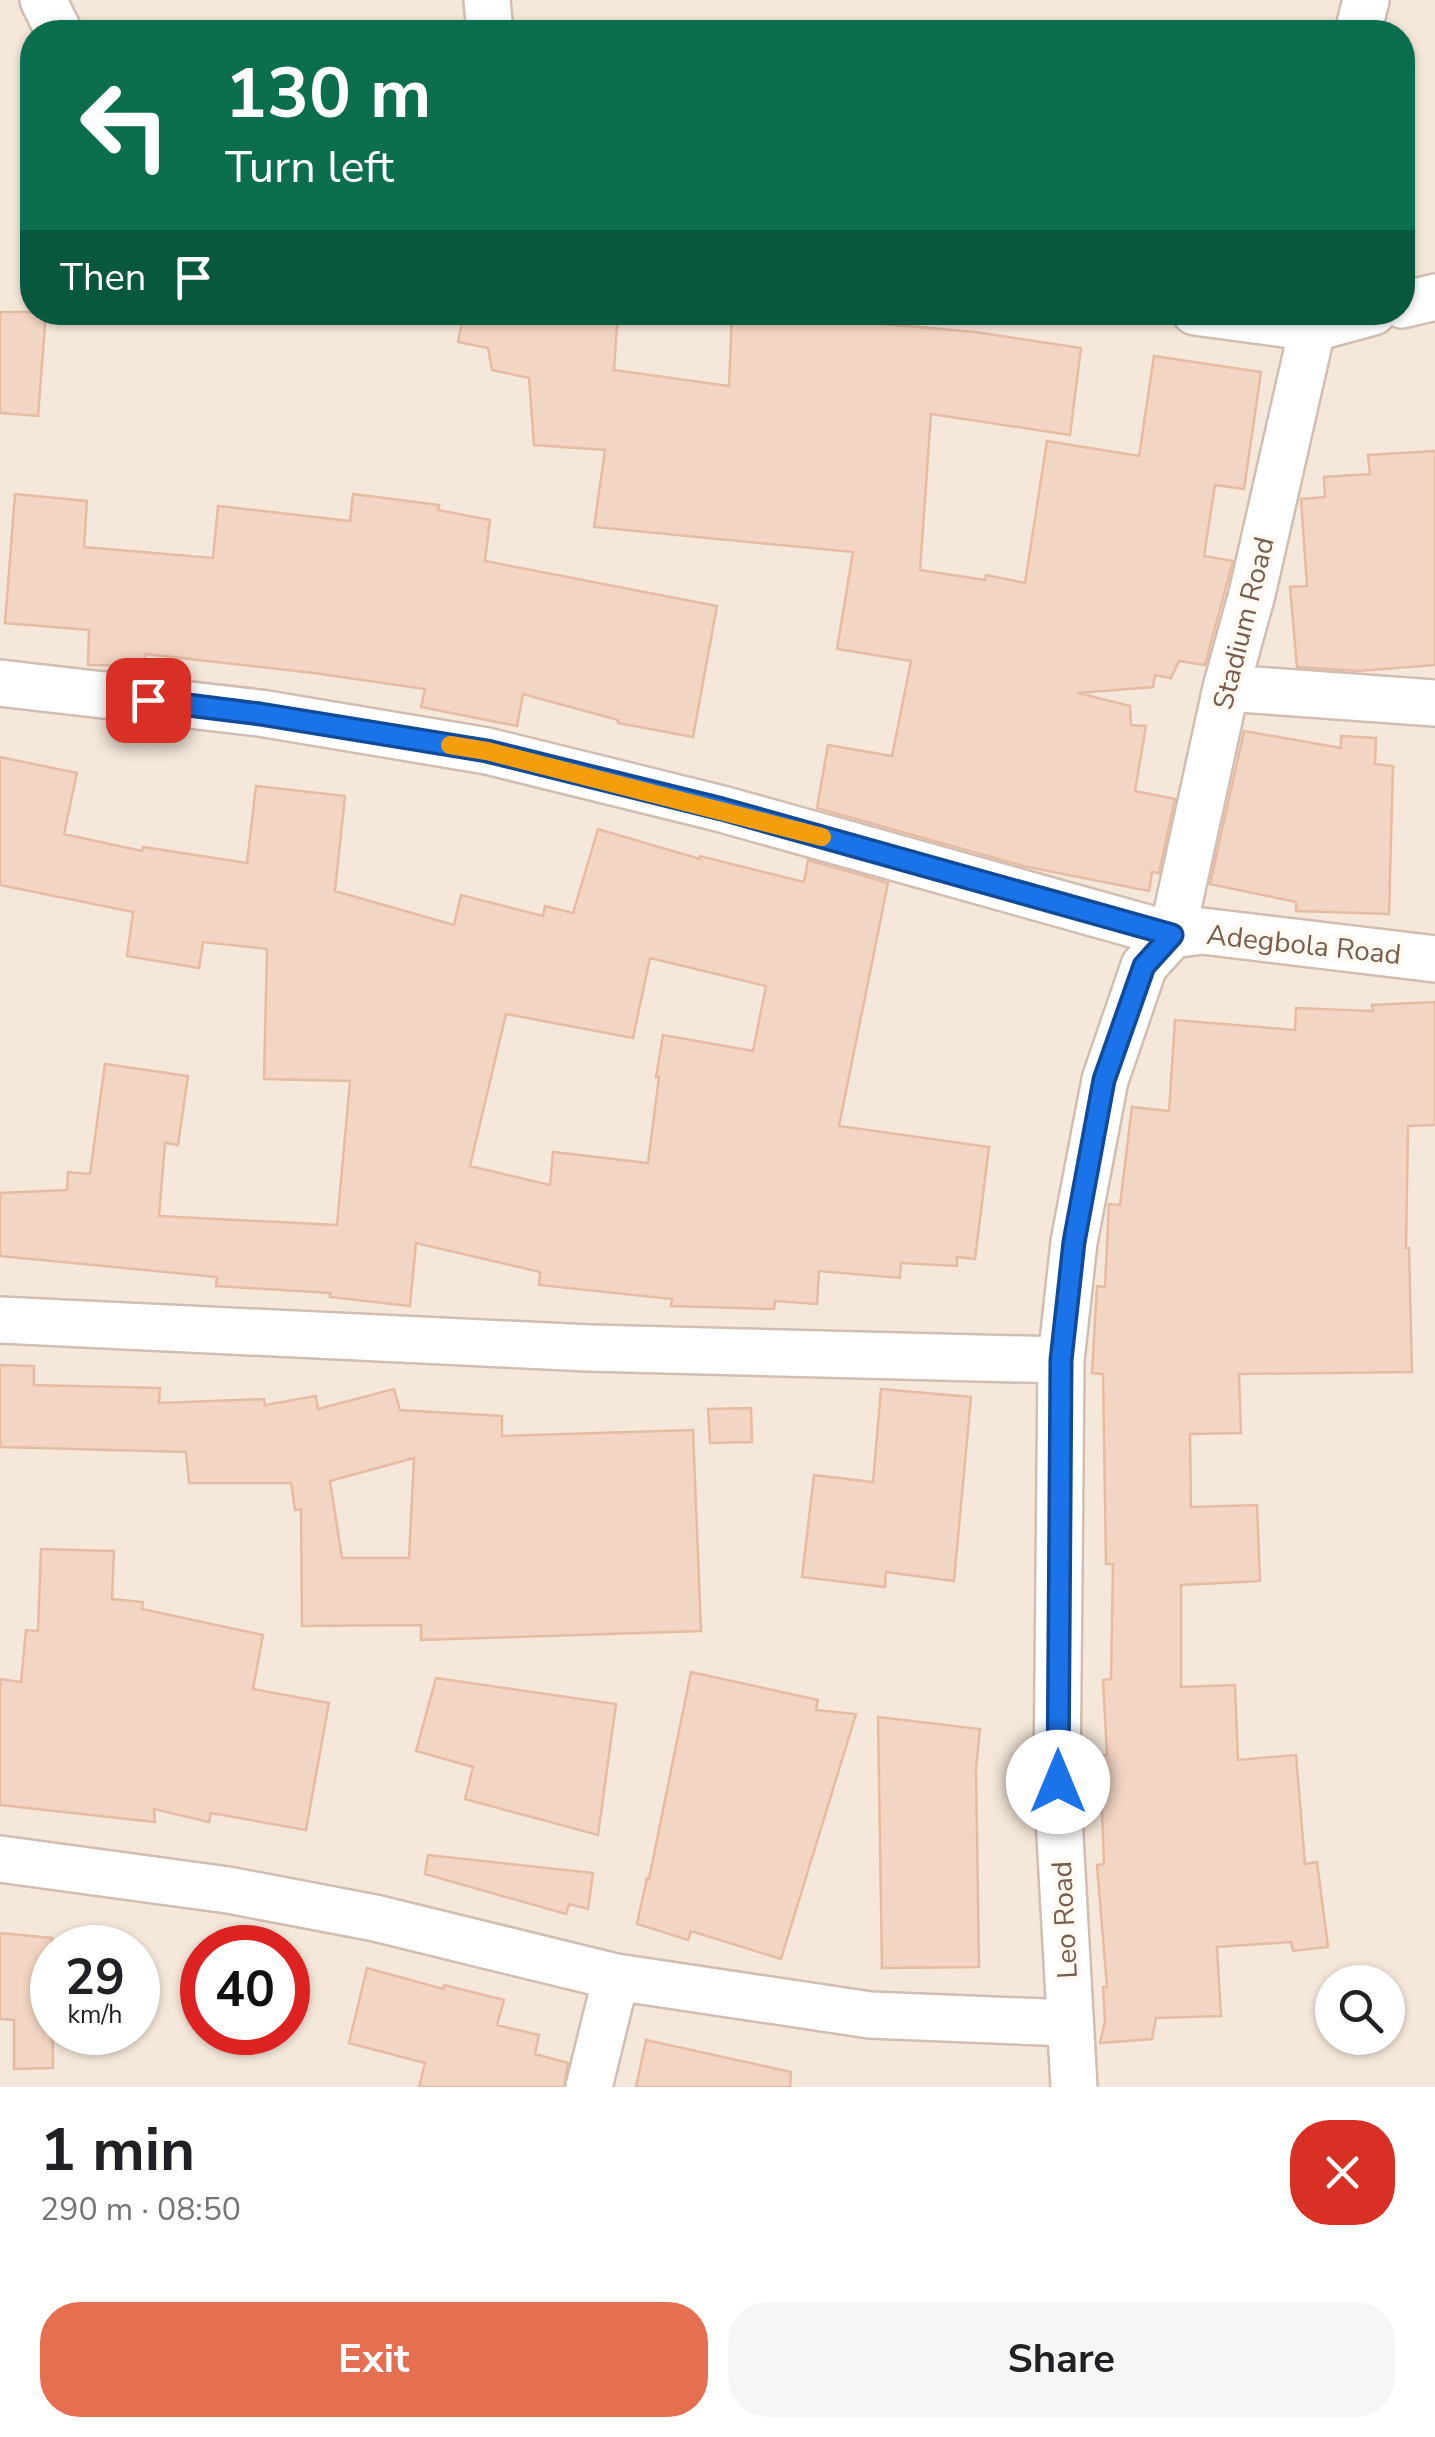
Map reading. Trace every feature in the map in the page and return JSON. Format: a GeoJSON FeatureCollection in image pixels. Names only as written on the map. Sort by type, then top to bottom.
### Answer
{"type":"FeatureCollection","features":[{"type":"Feature","properties":{"kind":"street","name":"Stadium Road"},"geometry":{"type":"LineString","coordinates":[[1172,935],[1226,688],[1314,325]]}},
{"type":"Feature","properties":{"kind":"street","name":"Adegbola Road"},"geometry":{"type":"LineString","coordinates":[[0,683],[260,714],[487,751],[722,809],[1172,935],[1202,930],[1435,958]]}},
{"type":"Feature","properties":{"kind":"street"},"geometry":{"type":"LineString","coordinates":[[1226,688],[1435,703]]}},
{"type":"Feature","properties":{"kind":"street","name":"Leo Road"},"geometry":{"type":"LineString","coordinates":[[1074,2087],[1058,1782],[1061,1360],[1074,1242],[1104,1080],[1144,966],[1172,935]]}},
{"type":"Feature","properties":{"kind":"street"},"geometry":{"type":"LineString","coordinates":[[0,1320],[589,1348],[1061,1360]]}},
{"type":"Feature","properties":{"kind":"street"},"geometry":{"type":"LineString","coordinates":[[0,1859],[228,1890],[375,1918],[616,1977],[870,2015],[1070,2023]]}},
{"type":"Feature","properties":{"kind":"street"},"geometry":{"type":"LineString","coordinates":[[589,2087],[616,1977]]}},
{"type":"Feature","properties":{"kind":"shaded area"},"geometry":{"type":"Polygon","coordinates":[[[0,0],[1435,0],[1435,2087],[0,2087],[0,0]]]}},
{"type":"Feature","properties":{"kind":"building"},"geometry":{"type":"Polygon","coordinates":[[[0,312],[20,312],[20,325],[45,325],[38,416],[0,413],[0,312]]]}},
{"type":"Feature","properties":{"kind":"building"},"geometry":{"type":"Polygon","coordinates":[[[461,325],[617,325],[614,370],[729,386],[731,325],[896,325],[1081,348],[1070,435],[931,414],[920,570],[985,580],[986,575],[1025,583],[1047,441],[1139,456],[1154,356],[1261,372],[1244,489],[1215,485],[1204,556],[1233,561],[1205,665],[1179,661],[1171,678],[1155,675],[1153,687],[1078,693],[1130,706],[1131,725],[1146,726],[1135,791],[1175,799],[1159,873],[1152,872],[1149,891],[1023,866],[817,808],[828,745],[892,756],[911,661],[837,649],[853,552],[594,527],[605,450],[534,445],[529,378],[492,370],[488,348],[458,342],[461,325]]]}},
{"type":"Feature","properties":{"kind":"building"},"geometry":{"type":"Polygon","coordinates":[[[1435,451],[1435,665],[1358,671],[1297,667],[1290,587],[1307,586],[1301,499],[1325,497],[1324,477],[1370,474],[1368,455],[1435,451]]]}},
{"type":"Feature","properties":{"kind":"building"},"geometry":{"type":"Polygon","coordinates":[[[15,494],[87,501],[84,547],[213,558],[218,506],[350,521],[353,494],[439,505],[438,510],[490,520],[485,561],[717,606],[693,737],[618,723],[523,694],[517,726],[421,707],[425,689],[314,673],[145,654],[144,666],[88,665],[89,630],[5,623],[15,494]]]}},
{"type":"Feature","properties":{"kind":"building"},"geometry":{"type":"Polygon","coordinates":[[[1244,731],[1341,748],[1341,736],[1376,738],[1375,764],[1393,766],[1389,914],[1296,911],[1296,902],[1210,884],[1244,731]]]}},
{"type":"Feature","properties":{"kind":"building"},"geometry":{"type":"Polygon","coordinates":[[[0,757],[77,773],[64,834],[142,851],[143,847],[247,863],[256,786],[345,796],[335,891],[454,925],[461,895],[543,916],[545,906],[573,913],[598,829],[700,859],[804,882],[808,860],[888,883],[839,1126],[989,1147],[975,1259],[957,1257],[957,1266],[901,1263],[900,1278],[819,1271],[817,1304],[775,1301],[774,1309],[671,1306],[672,1299],[539,1285],[540,1272],[416,1243],[410,1306],[330,1297],[330,1293],[216,1286],[217,1277],[0,1256],[0,1193],[67,1190],[68,1172],[90,1174],[105,1064],[188,1076],[178,1145],[165,1143],[159,1216],[337,1225],[350,1081],[264,1079],[267,949],[203,942],[199,968],[127,956],[133,912],[0,885],[0,757]],[[650,958],[633,1038],[506,1014],[470,1166],[550,1185],[553,1152],[648,1163],[663,1035],[753,1051],[766,986],[650,958]]]}},
{"type":"Feature","properties":{"kind":"building"},"geometry":{"type":"Polygon","coordinates":[[[1435,1002],[1435,1125],[1408,1126],[1406,1248],[1412,1372],[1239,1374],[1241,1433],[1190,1434],[1191,1507],[1257,1505],[1260,1581],[1181,1585],[1181,1687],[1235,1685],[1238,1760],[1296,1755],[1305,1864],[1317,1862],[1328,1947],[1293,1951],[1291,1942],[1217,1947],[1221,2016],[1156,2018],[1152,2039],[1100,2043],[1105,2021],[1103,1987],[1107,1987],[1097,1865],[1104,1864],[1100,1756],[1107,1755],[1103,1680],[1111,1679],[1113,1564],[1106,1564],[1103,1374],[1092,1373],[1097,1286],[1105,1287],[1109,1204],[1120,1205],[1132,1107],[1169,1111],[1175,1020],[1295,1030],[1296,1008],[1373,1011],[1372,1005],[1435,1002]]]}},
{"type":"Feature","properties":{"kind":"building"},"geometry":{"type":"Polygon","coordinates":[[[0,1365],[34,1366],[34,1385],[160,1388],[159,1403],[264,1399],[265,1405],[316,1396],[318,1409],[394,1389],[400,1410],[502,1416],[502,1436],[693,1430],[701,1631],[421,1640],[421,1625],[302,1626],[301,1509],[295,1510],[291,1483],[189,1483],[186,1452],[0,1447],[0,1365]],[[414,1458],[330,1481],[342,1558],[409,1558],[414,1458]]]}},
{"type":"Feature","properties":{"kind":"building"},"geometry":{"type":"Polygon","coordinates":[[[881,1389],[971,1397],[954,1581],[886,1572],[885,1587],[802,1577],[814,1475],[873,1482],[881,1389]]]}},
{"type":"Feature","properties":{"kind":"building"},"geometry":{"type":"Polygon","coordinates":[[[751,1408],[752,1442],[710,1443],[708,1409],[751,1408]]]}},
{"type":"Feature","properties":{"kind":"building"},"geometry":{"type":"Polygon","coordinates":[[[41,1549],[114,1551],[112,1599],[143,1602],[142,1609],[263,1635],[253,1689],[329,1703],[306,1830],[211,1813],[209,1822],[154,1809],[155,1822],[0,1805],[0,1679],[21,1682],[26,1630],[38,1631],[41,1549]]]}},
{"type":"Feature","properties":{"kind":"building"},"geometry":{"type":"Polygon","coordinates":[[[691,1672],[818,1700],[816,1710],[856,1714],[781,1959],[691,1931],[688,1940],[637,1924],[691,1672]]]}},
{"type":"Feature","properties":{"kind":"building"},"geometry":{"type":"Polygon","coordinates":[[[436,1678],[616,1704],[598,1835],[465,1799],[473,1767],[416,1751],[436,1678]]]}},
{"type":"Feature","properties":{"kind":"building"},"geometry":{"type":"Polygon","coordinates":[[[878,1717],[980,1729],[976,1768],[979,1967],[882,1968],[878,1717]]]}},
{"type":"Feature","properties":{"kind":"building"},"geometry":{"type":"Polygon","coordinates":[[[428,1855],[593,1873],[588,1909],[569,1904],[566,1914],[425,1874],[428,1855]]]}},
{"type":"Feature","properties":{"kind":"building"},"geometry":{"type":"Polygon","coordinates":[[[0,1933],[30,1936],[30,2055],[53,2055],[53,2068],[14,2069],[14,2020],[0,2019],[0,1933]]]}},
{"type":"Feature","properties":{"kind":"building"},"geometry":{"type":"Polygon","coordinates":[[[367,1968],[443,1989],[444,1985],[504,2000],[497,2025],[539,2035],[535,2054],[568,2063],[564,2087],[419,2087],[425,2063],[349,2043],[367,1968]]]}},
{"type":"Feature","properties":{"kind":"building"},"geometry":{"type":"Polygon","coordinates":[[[646,2040],[791,2072],[790,2087],[636,2087],[646,2040]]]}},
{"type":"Feature","properties":{"kind":"slow traffic"},"geometry":{"type":"LineString","coordinates":[[450,745],[722,809],[822,837]]}},
{"type":"Feature","properties":{"kind":"route"},"geometry":{"type":"LineString","coordinates":[[148,700],[487,751],[722,809],[1172,935],[1144,966],[1104,1080],[1074,1242],[1061,1360],[1058,1782]]}}]}
